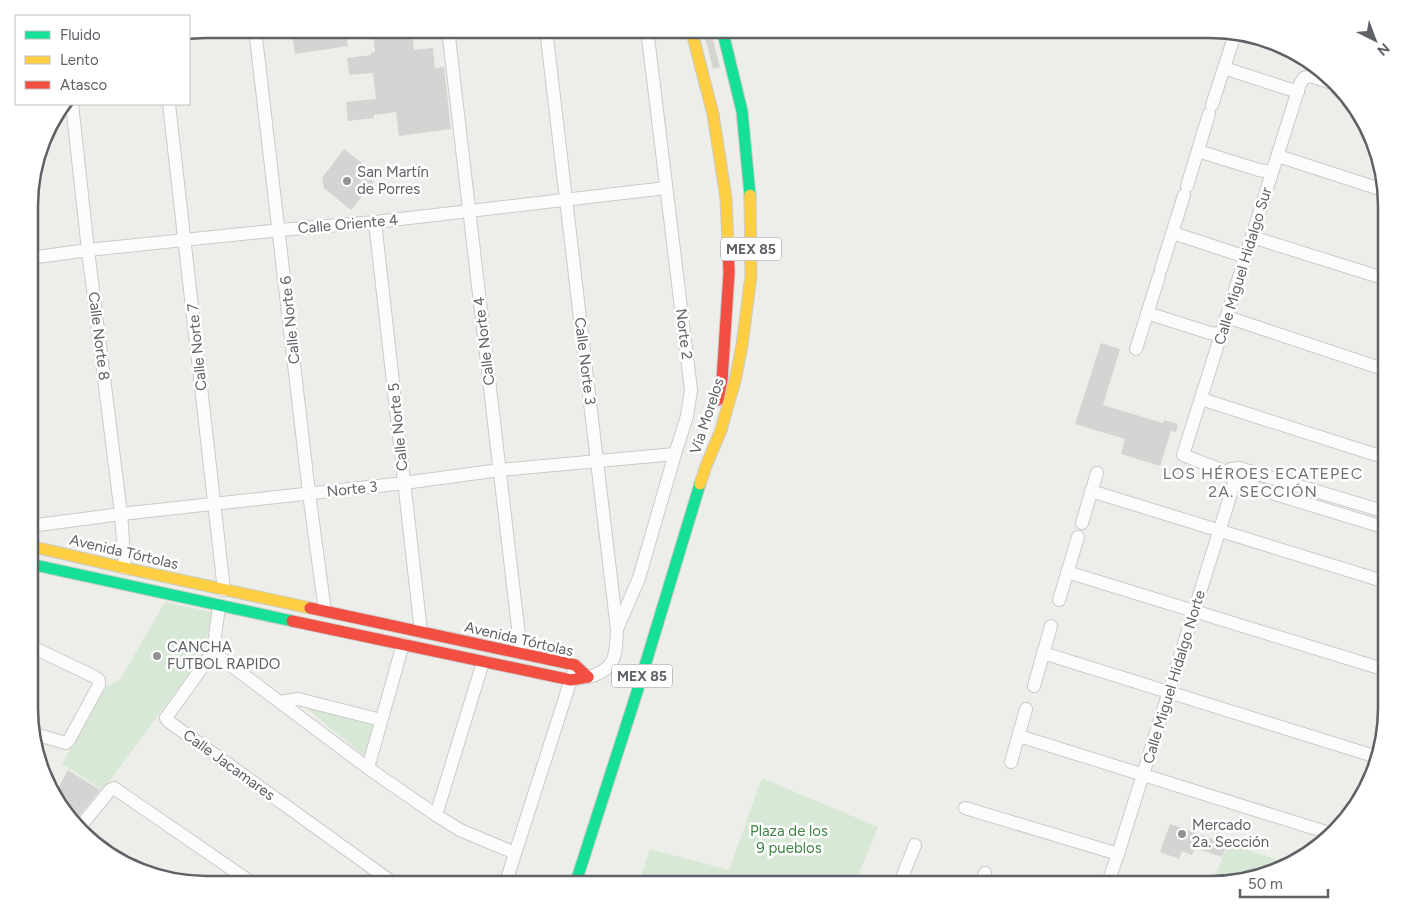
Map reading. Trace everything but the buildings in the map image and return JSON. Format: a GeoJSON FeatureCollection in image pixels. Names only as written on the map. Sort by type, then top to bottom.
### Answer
{"type":"FeatureCollection","features":[{"type":"Feature","properties":{"kind":"main road","name":"Vía Morelos"},"geometry":{"type":"LineString","coordinates":[[693,38],[712,114],[726,198],[729,273],[722,380],[706,466]]}},
{"type":"Feature","properties":{"kind":"main road","name":"Vía Morelos"},"geometry":{"type":"LineString","coordinates":[[706,466],[721,430],[735,381],[751,276],[751,201],[742,111],[724,38]]}},
{"type":"Feature","properties":{"kind":"main road","name":"MEX 85"},"geometry":{"type":"LineString","coordinates":[[578,876],[706,466]]}},
{"type":"Feature","properties":{"kind":"main road","name":"Avenida Tórtolas"},"geometry":{"type":"LineString","coordinates":[[38,548],[224,590],[521,653],[575,666],[588,677]]}},
{"type":"Feature","properties":{"kind":"main road","name":"Avenida Tórtolas"},"geometry":{"type":"LineString","coordinates":[[38,566],[571,680],[588,677]]}},
{"type":"Feature","properties":{"kind":"street","name":"Calle Norte 6"},"geometry":{"type":"LineString","coordinates":[[256,38],[280,230],[309,493],[325,611]]}},
{"type":"Feature","properties":{"kind":"street","name":"Calle Norte 4"},"geometry":{"type":"LineString","coordinates":[[449,38],[521,653]]}},
{"type":"Feature","properties":{"kind":"street","name":"Calle Norte 3"},"geometry":{"type":"LineString","coordinates":[[547,38],[617,629],[614,659],[605,671],[588,677]]}},
{"type":"Feature","properties":{"kind":"street","name":"Norte 2"},"geometry":{"type":"LineString","coordinates":[[617,629],[639,578],[687,416],[691,390],[648,38]]}},
{"type":"Feature","properties":{"kind":"street"},"geometry":{"type":"LineString","coordinates":[[1136,350],[1233,40]]}},
{"type":"Feature","properties":{"kind":"street"},"geometry":{"type":"LineString","coordinates":[[1224,68],[1298,92]]}},
{"type":"Feature","properties":{"kind":"street","name":"Calle Miguel Hidalgo Sur"},"geometry":{"type":"LineString","coordinates":[[1224,471],[1183,455],[1300,84],[1304,78],[1310,76],[1320,79]]}},
{"type":"Feature","properties":{"kind":"street","name":"Calle Norte 8"},"geometry":{"type":"LineString","coordinates":[[72,105],[121,514],[125,568]]}},
{"type":"Feature","properties":{"kind":"street","name":"Calle Norte 7"},"geometry":{"type":"LineString","coordinates":[[169,105],[224,590]]}},
{"type":"Feature","properties":{"kind":"street"},"geometry":{"type":"LineString","coordinates":[[1198,151],[1259,170],[1272,172]]}},
{"type":"Feature","properties":{"kind":"street"},"geometry":{"type":"LineString","coordinates":[[1278,156],[1376,188]]}},
{"type":"Feature","properties":{"kind":"street","name":"Calle Oriente 4"},"geometry":{"type":"LineString","coordinates":[[38,257],[280,230],[375,222],[666,188]]}},
{"type":"Feature","properties":{"kind":"street","name":"Calle Norte 5"},"geometry":{"type":"LineString","coordinates":[[375,222],[420,632]]}},
{"type":"Feature","properties":{"kind":"street"},"geometry":{"type":"LineString","coordinates":[[1172,233],[1246,257]]}},
{"type":"Feature","properties":{"kind":"street"},"geometry":{"type":"LineString","coordinates":[[1252,237],[1377,276]]}},
{"type":"Feature","properties":{"kind":"street"},"geometry":{"type":"LineString","coordinates":[[1147,313],[1210,333],[1221,334]]}},
{"type":"Feature","properties":{"kind":"street"},"geometry":{"type":"LineString","coordinates":[[1227,317],[1377,367]]}},
{"type":"Feature","properties":{"kind":"street"},"geometry":{"type":"LineString","coordinates":[[1201,399],[1377,455]]}},
{"type":"Feature","properties":{"kind":"street","name":"Norte 3"},"geometry":{"type":"LineString","coordinates":[[38,525],[404,483],[500,470],[675,454]]}},
{"type":"Feature","properties":{"kind":"street"},"geometry":{"type":"LineString","coordinates":[[1224,471],[1239,468],[1377,510]]}},
{"type":"Feature","properties":{"kind":"street","name":"Calle Miguel Hidalgo Norte"},"geometry":{"type":"LineString","coordinates":[[1110,876],[1239,468]]}},
{"type":"Feature","properties":{"kind":"street"},"geometry":{"type":"LineString","coordinates":[[1224,471],[1235,481],[1249,486],[1377,525]]}},
{"type":"Feature","properties":{"kind":"street"},"geometry":{"type":"LineString","coordinates":[[1082,523],[1097,473]]}},
{"type":"Feature","properties":{"kind":"street"},"geometry":{"type":"LineString","coordinates":[[1092,491],[1377,579]]}},
{"type":"Feature","properties":{"kind":"street"},"geometry":{"type":"LineString","coordinates":[[1371,523],[1377,515]]}},
{"type":"Feature","properties":{"kind":"street"},"geometry":{"type":"LineString","coordinates":[[1059,600],[1078,537]]}},
{"type":"Feature","properties":{"kind":"street"},"geometry":{"type":"LineString","coordinates":[[1067,572],[1377,667]]}},
{"type":"Feature","properties":{"kind":"street","name":"Calle Jacamares"},"geometry":{"type":"LineString","coordinates":[[219,606],[213,652],[166,718],[383,876]]}},
{"type":"Feature","properties":{"kind":"street"},"geometry":{"type":"LineString","coordinates":[[1034,686],[1051,626]]}},
{"type":"Feature","properties":{"kind":"street"},"geometry":{"type":"LineString","coordinates":[[368,768],[404,644]]}},
{"type":"Feature","properties":{"kind":"street"},"geometry":{"type":"LineString","coordinates":[[38,650],[99,680],[99,685],[66,744],[40,736]]}},
{"type":"Feature","properties":{"kind":"street"},"geometry":{"type":"LineString","coordinates":[[213,652],[368,768],[436,815],[460,830],[515,853]]}},
{"type":"Feature","properties":{"kind":"street"},"geometry":{"type":"LineString","coordinates":[[1043,652],[1371,755]]}},
{"type":"Feature","properties":{"kind":"street"},"geometry":{"type":"LineString","coordinates":[[436,815],[483,662]]}},
{"type":"Feature","properties":{"kind":"street"},"geometry":{"type":"LineString","coordinates":[[508,876],[575,666]]}},
{"type":"Feature","properties":{"kind":"street"},"geometry":{"type":"LineString","coordinates":[[281,702],[298,699],[381,720]]}},
{"type":"Feature","properties":{"kind":"street"},"geometry":{"type":"LineString","coordinates":[[1011,762],[1026,709]]}},
{"type":"Feature","properties":{"kind":"street"},"geometry":{"type":"LineString","coordinates":[[1019,736],[1324,831]]}},
{"type":"Feature","properties":{"kind":"street"},"geometry":{"type":"LineString","coordinates":[[83,823],[110,790],[114,788],[242,876]]}},
{"type":"Feature","properties":{"kind":"street"},"geometry":{"type":"LineString","coordinates":[[965,808],[1118,854]]}},
{"type":"Feature","properties":{"kind":"street"},"geometry":{"type":"LineString","coordinates":[[903,876],[915,845]]}},
{"type":"Feature","properties":{"kind":"green space"},"geometry":{"type":"Polygon","coordinates":[[[165,602],[212,612],[204,653],[103,790],[62,764],[107,686],[120,680],[165,602]]]}},
{"type":"Feature","properties":{"kind":"green space"},"geometry":{"type":"Polygon","coordinates":[[[305,707],[377,724],[367,758],[305,707]]]}},
{"type":"Feature","properties":{"kind":"green space","name":"Plaza de los 9 pueblos"},"geometry":{"type":"Polygon","coordinates":[[[762,778],[878,827],[858,876],[641,876],[650,849],[729,870],[762,778]]]}},
{"type":"Feature","properties":{"kind":"green space"},"geometry":{"type":"Polygon","coordinates":[[[1228,844],[1281,860],[1264,868],[1216,876],[1228,844]]]}},
{"type":"Feature","properties":{"kind":"traffic: fast"},"geometry":{"type":"LineString","coordinates":[[724,38],[742,111],[750,195]]}},
{"type":"Feature","properties":{"kind":"traffic: fast"},"geometry":{"type":"LineString","coordinates":[[578,876],[637,692],[700,484]]}},
{"type":"Feature","properties":{"kind":"traffic: fast"},"geometry":{"type":"LineString","coordinates":[[38,566],[292,621]]}},
{"type":"Feature","properties":{"kind":"traffic: slow"},"geometry":{"type":"LineString","coordinates":[[693,38],[713,114],[726,198],[728,244]]}},
{"type":"Feature","properties":{"kind":"traffic: slow"},"geometry":{"type":"LineString","coordinates":[[700,484],[721,430],[735,381],[742,345],[751,276],[750,195]]}},
{"type":"Feature","properties":{"kind":"traffic: slow"},"geometry":{"type":"LineString","coordinates":[[38,548],[310,608]]}},
{"type":"Feature","properties":{"kind":"traffic: jam"},"geometry":{"type":"LineString","coordinates":[[718,400],[722,380],[729,273],[728,244]]}},
{"type":"Feature","properties":{"kind":"traffic: jam"},"geometry":{"type":"LineString","coordinates":[[310,608],[575,665],[588,677]]}},
{"type":"Feature","properties":{"kind":"traffic: jam"},"geometry":{"type":"LineString","coordinates":[[292,621],[571,680],[588,677]]}},
{"type":"Feature","properties":{"kind":"place","name":"San Martín de Porres"},"geometry":{"type":"Point","coordinates":[347,181]}},
{"type":"Feature","properties":{"kind":"place","name":"CANCHA FUTBOL RAPIDO"},"geometry":{"type":"Point","coordinates":[157,656]}},
{"type":"Feature","properties":{"kind":"place","name":"Mercado 2a. Sección"},"geometry":{"type":"Point","coordinates":[1182,834]}},
{"type":"Feature","properties":{"kind":"district","name":"LOS HÉROES ECATEPEC 2A. SECCIÓN"},"geometry":{"type":"Point","coordinates":[1263,482]}}]}
